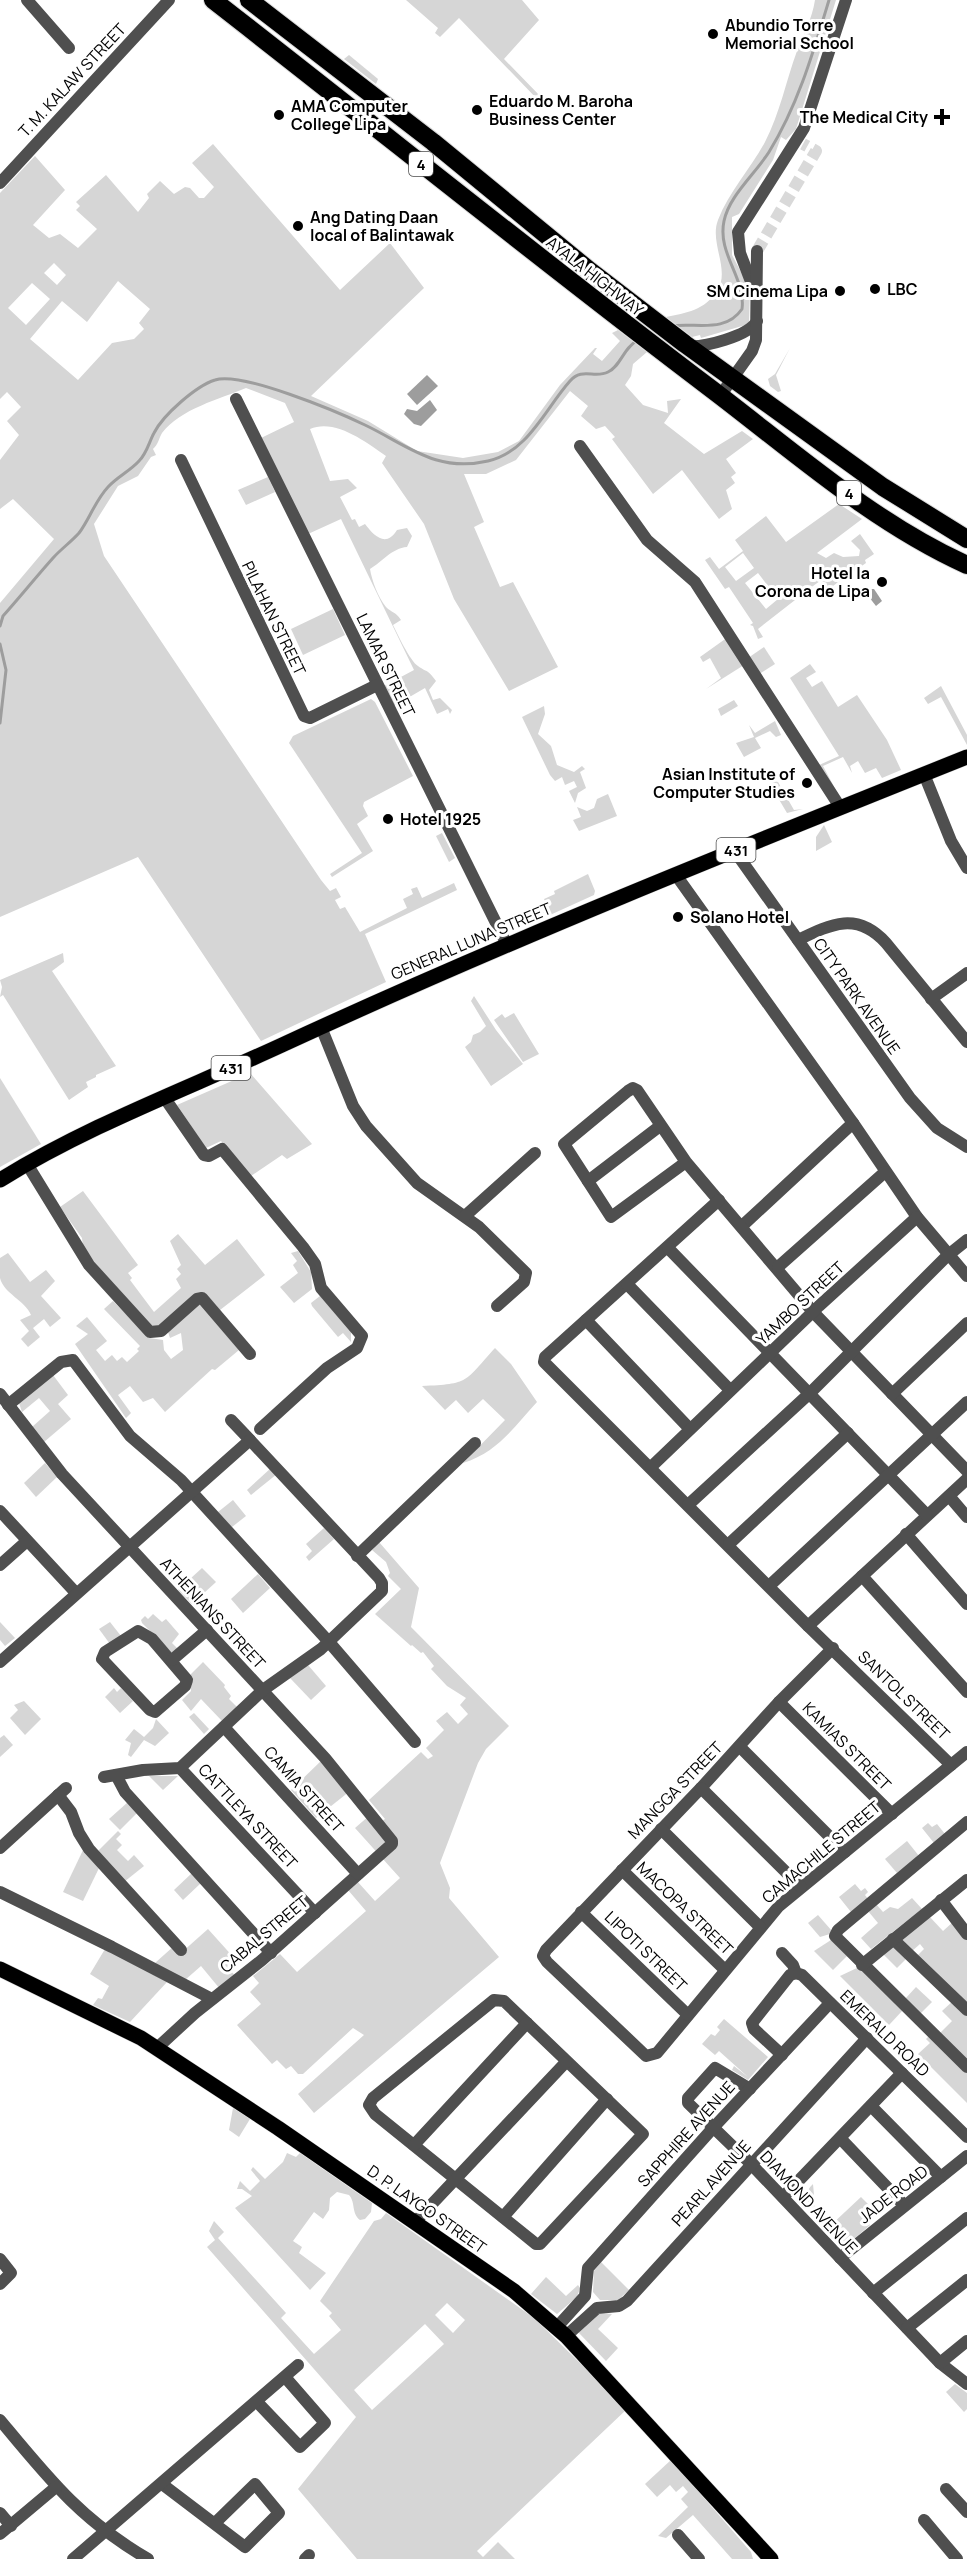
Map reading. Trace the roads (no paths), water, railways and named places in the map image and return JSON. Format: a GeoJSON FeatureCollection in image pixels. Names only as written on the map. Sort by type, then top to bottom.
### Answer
{"type":"FeatureCollection","features":[{"type":"Feature","properties":{"kind":"highway","name":"AYALA HIGHWAY"},"geometry":{"type":"LineString","coordinates":[[213,0],[630,328],[856,498],[934,548],[967,565]]}},
{"type":"Feature","properties":{"kind":"highway","name":"AYALA HIGHWAY"},"geometry":{"type":"LineString","coordinates":[[249,0],[433,142],[685,345],[883,487],[967,539]]}},
{"type":"Feature","properties":{"kind":"highway"},"geometry":{"type":"LineString","coordinates":[[418,161],[433,142]]}},
{"type":"Feature","properties":{"kind":"main road","name":"GENERAL LUNA STREET"},"geometry":{"type":"LineString","coordinates":[[0,1180],[85,1134],[164,1097],[507,945],[734,850],[967,757]]}},
{"type":"Feature","properties":{"kind":"main road","name":"D. P. LAYGO STREET"},"geometry":{"type":"LineString","coordinates":[[0,1969],[124,2029],[157,2048],[416,2222],[514,2291],[562,2331],[770,2559]]}},
{"type":"Feature","properties":{"kind":"street"},"geometry":{"type":"LineString","coordinates":[[27,0],[69,48]]}},
{"type":"Feature","properties":{"kind":"street","name":"T. M. KALAW STREET"},"geometry":{"type":"LineString","coordinates":[[0,183],[169,0]]}},
{"type":"Feature","properties":{"kind":"street"},"geometry":{"type":"LineString","coordinates":[[757,297],[740,253],[738,232],[797,145],[846,0]]}},
{"type":"Feature","properties":{"kind":"street"},"geometry":{"type":"LineString","coordinates":[[720,396],[754,346],[757,321],[757,251]]}},
{"type":"Feature","properties":{"kind":"street"},"geometry":{"type":"LineString","coordinates":[[685,345],[716,342],[751,329],[757,321]]}},
{"type":"Feature","properties":{"kind":"street","name":"LAMAR STREET"},"geometry":{"type":"LineString","coordinates":[[236,399],[507,945]]}},
{"type":"Feature","properties":{"kind":"street"},"geometry":{"type":"LineString","coordinates":[[580,447],[648,540],[695,582],[840,807]]}},
{"type":"Feature","properties":{"kind":"street","name":"PILAHAN STREET"},"geometry":{"type":"LineString","coordinates":[[181,460],[304,716],[310,718],[377,685]]}},
{"type":"Feature","properties":{"kind":"street"},"geometry":{"type":"LineString","coordinates":[[924,774],[951,841],[967,868]]}},
{"type":"Feature","properties":{"kind":"street","name":"CITY PARK AVENUE"},"geometry":{"type":"LineString","coordinates":[[734,850],[917,1107],[937,1128],[967,1147]]}},
{"type":"Feature","properties":{"kind":"street"},"geometry":{"type":"LineString","coordinates":[[676,875],[853,1123],[917,1217],[947,1256],[967,1276]]}},
{"type":"Feature","properties":{"kind":"street"},"geometry":{"type":"LineString","coordinates":[[798,940],[838,923],[866,927],[882,939],[967,1042]]}},
{"type":"Feature","properties":{"kind":"street"},"geometry":{"type":"LineString","coordinates":[[931,999],[967,973]]}},
{"type":"Feature","properties":{"kind":"street"},"geometry":{"type":"LineString","coordinates":[[321,1027],[361,1120],[417,1183],[465,1216],[526,1273],[524,1282],[497,1306]]}},
{"type":"Feature","properties":{"kind":"street"},"geometry":{"type":"LineString","coordinates":[[686,1162],[614,1217],[608,1215],[564,1144],[628,1091],[633,1088],[636,1090],[686,1162],[778,1267],[814,1313],[967,1472]]}},
{"type":"Feature","properties":{"kind":"street"},"geometry":{"type":"LineString","coordinates":[[164,1097],[204,1155],[209,1156],[222,1149],[267,1202],[314,1262],[321,1288],[362,1336],[357,1348],[327,1368],[260,1430]]}},
{"type":"Feature","properties":{"kind":"street"},"geometry":{"type":"LineString","coordinates":[[742,1226],[853,1123]]}},
{"type":"Feature","properties":{"kind":"street"},"geometry":{"type":"LineString","coordinates":[[588,1181],[660,1125]]}},
{"type":"Feature","properties":{"kind":"street"},"geometry":{"type":"LineString","coordinates":[[465,1216],[535,1153]]}},
{"type":"Feature","properties":{"kind":"street"},"geometry":{"type":"LineString","coordinates":[[27,1164],[89,1265],[150,1332],[161,1330],[195,1300],[202,1298],[250,1354]]}},
{"type":"Feature","properties":{"kind":"street"},"geometry":{"type":"LineString","coordinates":[[778,1267],[885,1172]]}},
{"type":"Feature","properties":{"kind":"street"},"geometry":{"type":"LineString","coordinates":[[689,1428],[586,1320],[719,1200]]}},
{"type":"Feature","properties":{"kind":"street","name":"YAMBO STREET"},"geometry":{"type":"LineString","coordinates":[[651,1467],[689,1428],[917,1217]]}},
{"type":"Feature","properties":{"kind":"street"},"geometry":{"type":"LineString","coordinates":[[688,1505],[810,1393],[947,1256],[967,1240]]}},
{"type":"Feature","properties":{"kind":"street"},"geometry":{"type":"LineString","coordinates":[[668,1248],[927,1515]]}},
{"type":"Feature","properties":{"kind":"street"},"geometry":{"type":"LineString","coordinates":[[627,1284],[730,1390]]}},
{"type":"Feature","properties":{"kind":"street","name":"SANTOL STREET"},"geometry":{"type":"LineString","coordinates":[[586,1320],[545,1357],[544,1362],[729,1544],[808,1626],[951,1765]]}},
{"type":"Feature","properties":{"kind":"street"},"geometry":{"type":"LineString","coordinates":[[892,1394],[967,1323]]}},
{"type":"Feature","properties":{"kind":"street"},"geometry":{"type":"LineString","coordinates":[[8,1405],[61,1362],[73,1360],[130,1436],[192,1492],[329,1642],[415,1742]]}},
{"type":"Feature","properties":{"kind":"street","name":"ATHENIANS STREET"},"geometry":{"type":"LineString","coordinates":[[0,1394],[62,1474],[325,1758],[391,1839],[392,1844]]}},
{"type":"Feature","properties":{"kind":"street"},"geometry":{"type":"LineString","coordinates":[[769,1586],[967,1402]]}},
{"type":"Feature","properties":{"kind":"street"},"geometry":{"type":"LineString","coordinates":[[231,1420],[382,1583],[381,1593],[329,1642],[263,1690],[180,1768],[110,1776],[270,1953]]}},
{"type":"Feature","properties":{"kind":"street"},"geometry":{"type":"LineString","coordinates":[[729,1544],[848,1433]]}},
{"type":"Feature","properties":{"kind":"street"},"geometry":{"type":"LineString","coordinates":[[0,1662],[250,1440]]}},
{"type":"Feature","properties":{"kind":"street"},"geometry":{"type":"LineString","coordinates":[[357,1556],[476,1443]]}},
{"type":"Feature","properties":{"kind":"street"},"geometry":{"type":"LineString","coordinates":[[808,1626],[967,1479]]}},
{"type":"Feature","properties":{"kind":"street"},"geometry":{"type":"LineString","coordinates":[[949,1496],[967,1517]]}},
{"type":"Feature","properties":{"kind":"street"},"geometry":{"type":"LineString","coordinates":[[0,1511],[76,1593]]}},
{"type":"Feature","properties":{"kind":"street"},"geometry":{"type":"LineString","coordinates":[[906,1534],[967,1604]]}},
{"type":"Feature","properties":{"kind":"street"},"geometry":{"type":"LineString","coordinates":[[0,1565],[27,1541]]}},
{"type":"Feature","properties":{"kind":"street"},"geometry":{"type":"LineString","coordinates":[[862,1576],[967,1692]]}},
{"type":"Feature","properties":{"kind":"street"},"geometry":{"type":"LineString","coordinates":[[172,1660],[207,1630]]}},
{"type":"Feature","properties":{"kind":"street"},"geometry":{"type":"LineString","coordinates":[[138,1631],[149,1635],[172,1660],[185,1674],[187,1684],[155,1712],[150,1710],[102,1657],[105,1652],[138,1631]]}},
{"type":"Feature","properties":{"kind":"street","name":"MANGGA STREET"},"geometry":{"type":"LineString","coordinates":[[651,2056],[646,2056],[543,1956],[581,1912],[833,1648]]}},
{"type":"Feature","properties":{"kind":"street","name":"KAMIAS STREET"},"geometry":{"type":"LineString","coordinates":[[779,1702],[892,1814]]}},
{"type":"Feature","properties":{"kind":"street","name":"CAMIA STREET"},"geometry":{"type":"LineString","coordinates":[[224,1727],[358,1874]]}},
{"type":"Feature","properties":{"kind":"street"},"geometry":{"type":"LineString","coordinates":[[740,1747],[845,1852]]}},
{"type":"Feature","properties":{"kind":"street","name":"CAMACHILE STREET"},"geometry":{"type":"LineString","coordinates":[[651,2056],[657,2053],[779,1905],[967,1752]]}},
{"type":"Feature","properties":{"kind":"street","name":"CATTLEYA STREET"},"geometry":{"type":"LineString","coordinates":[[180,1768],[315,1913]]}},
{"type":"Feature","properties":{"kind":"street"},"geometry":{"type":"LineString","coordinates":[[701,1788],[801,1887]]}},
{"type":"Feature","properties":{"kind":"street"},"geometry":{"type":"LineString","coordinates":[[0,1848],[62,1791],[78,1833],[89,1849],[182,1950]]}},
{"type":"Feature","properties":{"kind":"street"},"geometry":{"type":"LineString","coordinates":[[967,1822],[838,1930],[835,1936],[967,2067]]}},
{"type":"Feature","properties":{"kind":"street"},"geometry":{"type":"LineString","coordinates":[[661,1829],[760,1927]]}},
{"type":"Feature","properties":{"kind":"street","name":"CABAL STREET"},"geometry":{"type":"LineString","coordinates":[[157,2048],[270,1953],[392,1844]]}},
{"type":"Feature","properties":{"kind":"street","name":"MACOPA STREET"},"geometry":{"type":"LineString","coordinates":[[622,1870],[724,1969]]}},
{"type":"Feature","properties":{"kind":"street"},"geometry":{"type":"LineString","coordinates":[[862,1965],[967,1880]]}},
{"type":"Feature","properties":{"kind":"street"},"geometry":{"type":"LineString","coordinates":[[0,1892],[112,1947],[212,2000]]}},
{"type":"Feature","properties":{"kind":"street"},"geometry":{"type":"LineString","coordinates":[[941,1900],[967,1934]]}},
{"type":"Feature","properties":{"kind":"street","name":"LIPOTI STREET"},"geometry":{"type":"LineString","coordinates":[[581,1912],[688,2014]]}},
{"type":"Feature","properties":{"kind":"street"},"geometry":{"type":"LineString","coordinates":[[893,1939],[967,2010]]}},
{"type":"Feature","properties":{"kind":"street","name":"EMERALD ROAD"},"geometry":{"type":"LineString","coordinates":[[782,1953],[792,1963],[796,1973],[802,1975],[967,2137]]}},
{"type":"Feature","properties":{"kind":"street"},"geometry":{"type":"LineString","coordinates":[[782,2055],[756,2031],[752,2023],[790,1975],[796,1973]]}},
{"type":"Feature","properties":{"kind":"street"},"geometry":{"type":"LineString","coordinates":[[494,2000],[504,2001],[566,2062],[643,2134],[543,2242],[536,2244],[375,2114],[369,2105],[373,2098],[494,2000]]}},
{"type":"Feature","properties":{"kind":"street","name":"SAPPHIRE AVENUE"},"geometry":{"type":"LineString","coordinates":[[585,2296],[588,2268],[713,2128],[830,2003]]}},
{"type":"Feature","properties":{"kind":"street"},"geometry":{"type":"LineString","coordinates":[[414,2145],[527,2023]]}},
{"type":"Feature","properties":{"kind":"street","name":"PEARL AVENUE"},"geometry":{"type":"LineString","coordinates":[[597,2308],[619,2306],[627,2301],[867,2038]]}},
{"type":"Feature","properties":{"kind":"street"},"geometry":{"type":"LineString","coordinates":[[416,2222],[566,2062]]}},
{"type":"Feature","properties":{"kind":"street","name":"DIAMOND AVENUE"},"geometry":{"type":"LineString","coordinates":[[750,2089],[720,2069],[712,2069],[688,2100],[690,2106],[751,2164],[940,2362],[967,2384]]}},
{"type":"Feature","properties":{"kind":"street"},"geometry":{"type":"LineString","coordinates":[[783,2198],[902,2073]]}},
{"type":"Feature","properties":{"kind":"street"},"geometry":{"type":"LineString","coordinates":[[503,2217],[607,2099]]}},
{"type":"Feature","properties":{"kind":"street"},"geometry":{"type":"LineString","coordinates":[[872,2106],[941,2177]]}},
{"type":"Feature","properties":{"kind":"street"},"geometry":{"type":"LineString","coordinates":[[840,2138],[904,2205]]}},
{"type":"Feature","properties":{"kind":"street","name":"JADE ROAD"},"geometry":{"type":"LineString","coordinates":[[840,2258],[967,2156]]}},
{"type":"Feature","properties":{"kind":"street"},"geometry":{"type":"LineString","coordinates":[[873,2293],[967,2218]]}},
{"type":"Feature","properties":{"kind":"street"},"geometry":{"type":"LineString","coordinates":[[0,2259],[11,2273],[0,2284]]}},
{"type":"Feature","properties":{"kind":"street"},"geometry":{"type":"LineString","coordinates":[[907,2328],[967,2280]]}},
{"type":"Feature","properties":{"kind":"street"},"geometry":{"type":"LineString","coordinates":[[585,2296],[597,2308],[562,2331],[585,2296]]}},
{"type":"Feature","properties":{"kind":"street"},"geometry":{"type":"LineString","coordinates":[[940,2362],[967,2341]]}},
{"type":"Feature","properties":{"kind":"street"},"geometry":{"type":"LineString","coordinates":[[73,2559],[298,2365]]}},
{"type":"Feature","properties":{"kind":"street"},"geometry":{"type":"LineString","coordinates":[[257,2402],[300,2447],[326,2422],[285,2377]]}},
{"type":"Feature","properties":{"kind":"street"},"geometry":{"type":"LineString","coordinates":[[0,2420],[79,2511],[106,2532],[148,2559]]}},
{"type":"Feature","properties":{"kind":"street"},"geometry":{"type":"LineString","coordinates":[[162,2484],[244,2547],[279,2513],[255,2484],[215,2523]]}},
{"type":"Feature","properties":{"kind":"street"},"geometry":{"type":"LineString","coordinates":[[0,2534],[56,2487]]}},
{"type":"Feature","properties":{"kind":"street"},"geometry":{"type":"LineString","coordinates":[[946,2489],[967,2511]]}},
{"type":"Feature","properties":{"kind":"street"},"geometry":{"type":"LineString","coordinates":[[0,2513],[11,2526]]}},
{"type":"Feature","properties":{"kind":"street"},"geometry":{"type":"LineString","coordinates":[[924,2520],[957,2559]]}},
{"type":"Feature","properties":{"kind":"street"},"geometry":{"type":"LineString","coordinates":[[678,2535],[692,2556]]}},
{"type":"Feature","properties":{"kind":"waterway"},"geometry":{"type":"LineString","coordinates":[[671,326],[727,322],[742,309],[740,287],[724,244],[724,221],[731,203],[769,152],[788,116],[811,59],[829,0]]}},
{"type":"Feature","properties":{"kind":"waterway"},"geometry":{"type":"LineString","coordinates":[[0,626],[3,616],[53,558],[79,533],[108,487],[142,458],[158,426],[172,410],[207,383],[228,379],[246,381],[290,394],[352,419],[423,455],[437,460],[470,464],[488,461],[514,449],[535,428],[570,381],[579,375],[608,372],[638,340]]}},
{"type":"Feature","properties":{"kind":"waterway"},"geometry":{"type":"LineString","coordinates":[[0,644],[6,670],[0,723]]}},
{"type":"Feature","properties":{"kind":"tunnel"},"geometry":{"type":"LineString","coordinates":[[757,251],[816,151],[803,144]]}},
{"type":"Feature","properties":{"kind":"place","name":"Abundio Torre Memorial School"},"geometry":{"type":"Point","coordinates":[713,34]}},
{"type":"Feature","properties":{"kind":"place","name":"Eduardo M. Baroha Business Center"},"geometry":{"type":"Point","coordinates":[477,110]}},
{"type":"Feature","properties":{"kind":"place","name":"AMA Computer College Lipa"},"geometry":{"type":"Point","coordinates":[279,115]}},
{"type":"Feature","properties":{"kind":"place","name":"The Medical City"},"geometry":{"type":"Point","coordinates":[942,117]}},
{"type":"Feature","properties":{"kind":"place","name":"Ang Dating Daan local of Balintawak"},"geometry":{"type":"Point","coordinates":[298,226]}},
{"type":"Feature","properties":{"kind":"place","name":"LBC"},"geometry":{"type":"Point","coordinates":[875,289]}},
{"type":"Feature","properties":{"kind":"place","name":"SM Cinema Lipa"},"geometry":{"type":"Point","coordinates":[840,291]}},
{"type":"Feature","properties":{"kind":"place","name":"Hotel la Corona de Lipa"},"geometry":{"type":"Point","coordinates":[882,582]}},
{"type":"Feature","properties":{"kind":"place","name":"Asian Institute of Computer Studies"},"geometry":{"type":"Point","coordinates":[807,783]}},
{"type":"Feature","properties":{"kind":"place","name":"Hotel 1925"},"geometry":{"type":"Point","coordinates":[388,819]}},
{"type":"Feature","properties":{"kind":"place","name":"Solano Hotel"},"geometry":{"type":"Point","coordinates":[678,917]}}]}
